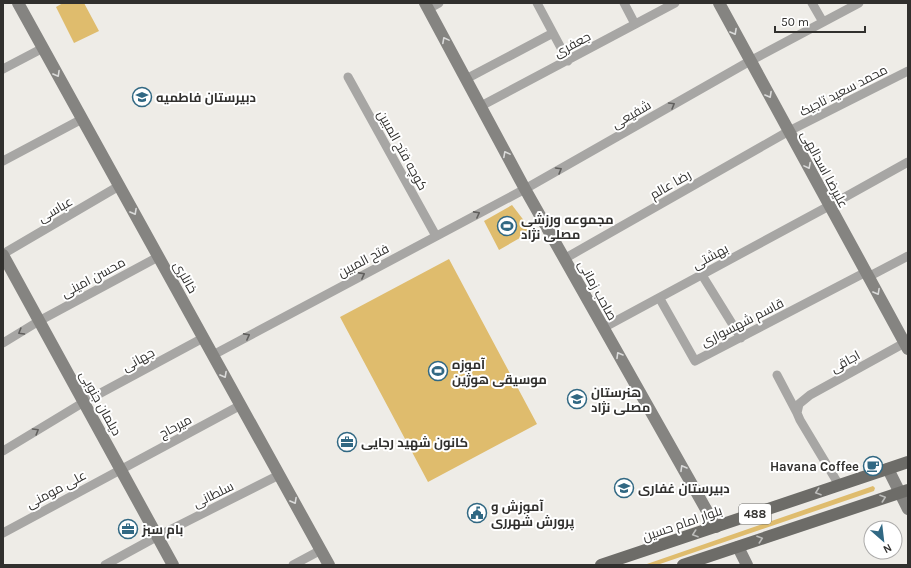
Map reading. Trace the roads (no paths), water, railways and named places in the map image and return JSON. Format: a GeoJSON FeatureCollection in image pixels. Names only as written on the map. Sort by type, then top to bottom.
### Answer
{"type":"FeatureCollection","features":[{"type":"Feature","properties":{"kind":"main road","name":"بلوار امام حسین"},"geometry":{"type":"LineString","coordinates":[[601,565],[839,485],[907,464]]}},
{"type":"Feature","properties":{"kind":"main road","name":"488"},"geometry":{"type":"LineString","coordinates":[[683,565],[904,491]]}},
{"type":"Feature","properties":{"kind":"street","name":"خانلری"},"geometry":{"type":"LineString","coordinates":[[18,3],[329,565]]}},
{"type":"Feature","properties":{"kind":"street"},"geometry":{"type":"LineString","coordinates":[[426,6],[439,3]]}},
{"type":"Feature","properties":{"kind":"street"},"geometry":{"type":"LineString","coordinates":[[537,3],[568,60]]}},
{"type":"Feature","properties":{"kind":"street"},"geometry":{"type":"LineString","coordinates":[[624,3],[635,24]]}},
{"type":"Feature","properties":{"kind":"street","name":"جعفری"},"geometry":{"type":"LineString","coordinates":[[480,106],[675,3]]}},
{"type":"Feature","properties":{"kind":"street","name":"علیرضا اسدالهی"},"geometry":{"type":"LineString","coordinates":[[718,3],[867,275],[907,344]]}},
{"type":"Feature","properties":{"kind":"street"},"geometry":{"type":"LineString","coordinates":[[812,3],[823,22]]}},
{"type":"Feature","properties":{"kind":"street","name":"شفیعی"},"geometry":{"type":"LineString","coordinates":[[525,189],[750,61],[859,3]]}},
{"type":"Feature","properties":{"kind":"street","name":"صاحب زمانی"},"geometry":{"type":"LineString","coordinates":[[426,6],[564,259],[716,526]]}},
{"type":"Feature","properties":{"kind":"street"},"geometry":{"type":"LineString","coordinates":[[466,79],[553,33]]}},
{"type":"Feature","properties":{"kind":"street"},"geometry":{"type":"LineString","coordinates":[[3,70],[43,48]]}},
{"type":"Feature","properties":{"kind":"street","name":"محمد سعید تاجیک"},"geometry":{"type":"LineString","coordinates":[[789,131],[908,71]]}},
{"type":"Feature","properties":{"kind":"street","name":"کوچه فتح المبین"},"geometry":{"type":"LineString","coordinates":[[348,77],[436,236]]}},
{"type":"Feature","properties":{"kind":"street"},"geometry":{"type":"LineString","coordinates":[[3,161],[82,119]]}},
{"type":"Feature","properties":{"kind":"street","name":"رضا عالم"},"geometry":{"type":"LineString","coordinates":[[564,259],[789,131]]}},
{"type":"Feature","properties":{"kind":"street","name":"بهشتی"},"geometry":{"type":"LineString","coordinates":[[604,328],[660,299],[908,162]]}},
{"type":"Feature","properties":{"kind":"street","name":"عباسی"},"geometry":{"type":"LineString","coordinates":[[3,254],[119,186]]}},
{"type":"Feature","properties":{"kind":"street","name":"فتح المبین"},"geometry":{"type":"LineString","coordinates":[[213,355],[525,189]]}},
{"type":"Feature","properties":{"kind":"street","name":"دیلمان جنوبی"},"geometry":{"type":"LineString","coordinates":[[3,254],[174,565]]}},
{"type":"Feature","properties":{"kind":"street","name":"قاسم شهسواری"},"geometry":{"type":"LineString","coordinates":[[660,299],[695,361],[908,256]]}},
{"type":"Feature","properties":{"kind":"street","name":"محسن امینی"},"geometry":{"type":"LineString","coordinates":[[3,342],[39,320],[158,257]]}},
{"type":"Feature","properties":{"kind":"street"},"geometry":{"type":"LineString","coordinates":[[702,276],[741,338]]}},
{"type":"Feature","properties":{"kind":"street","name":"جهانی"},"geometry":{"type":"LineString","coordinates":[[3,451],[84,402],[203,338]]}},
{"type":"Feature","properties":{"kind":"street","name":"اجاقی"},"geometry":{"type":"LineString","coordinates":[[798,408],[810,395],[907,344]]}},
{"type":"Feature","properties":{"kind":"street"},"geometry":{"type":"LineString","coordinates":[[777,375],[798,408],[800,420],[839,485]]}},
{"type":"Feature","properties":{"kind":"street","name":"میرحاج"},"geometry":{"type":"LineString","coordinates":[[121,469],[241,405]]}},
{"type":"Feature","properties":{"kind":"street","name":"علی مومنی"},"geometry":{"type":"LineString","coordinates":[[3,532],[121,469]]}},
{"type":"Feature","properties":{"kind":"street"},"geometry":{"type":"LineString","coordinates":[[888,469],[904,491],[908,509]]}},
{"type":"Feature","properties":{"kind":"street","name":"سلطانی"},"geometry":{"type":"LineString","coordinates":[[105,565],[158,536],[280,475]]}},
{"type":"Feature","properties":{"kind":"street"},"geometry":{"type":"LineString","coordinates":[[738,547],[747,565]]}},
{"type":"Feature","properties":{"kind":"street"},"geometry":{"type":"LineString","coordinates":[[293,565],[321,550]]}},
{"type":"Feature","properties":{"kind":"place","name":"دبیرستان فاطمیه"},"geometry":{"type":"Point","coordinates":[142,97]}},
{"type":"Feature","properties":{"kind":"place","name":"مجموعه ورزشی مصلی نژاد"},"geometry":{"type":"Point","coordinates":[507,226]}},
{"type":"Feature","properties":{"kind":"place","name":"آموزه موسیقی هوژین"},"geometry":{"type":"Point","coordinates":[438,371]}},
{"type":"Feature","properties":{"kind":"place","name":"هنرستان مصلی نژاد"},"geometry":{"type":"Point","coordinates":[577,399]}},
{"type":"Feature","properties":{"kind":"place","name":"کانون شهید رجایی"},"geometry":{"type":"Point","coordinates":[347,442]}},
{"type":"Feature","properties":{"kind":"place","name":"Havana Coffee"},"geometry":{"type":"Point","coordinates":[873,466]}},
{"type":"Feature","properties":{"kind":"place","name":"دبیرستان غفاری"},"geometry":{"type":"Point","coordinates":[624,488]}},
{"type":"Feature","properties":{"kind":"place","name":"آموزش و پرورش شهرری"},"geometry":{"type":"Point","coordinates":[477,513]}},
{"type":"Feature","properties":{"kind":"place","name":"بام سبز"},"geometry":{"type":"Point","coordinates":[128,529]}}]}
